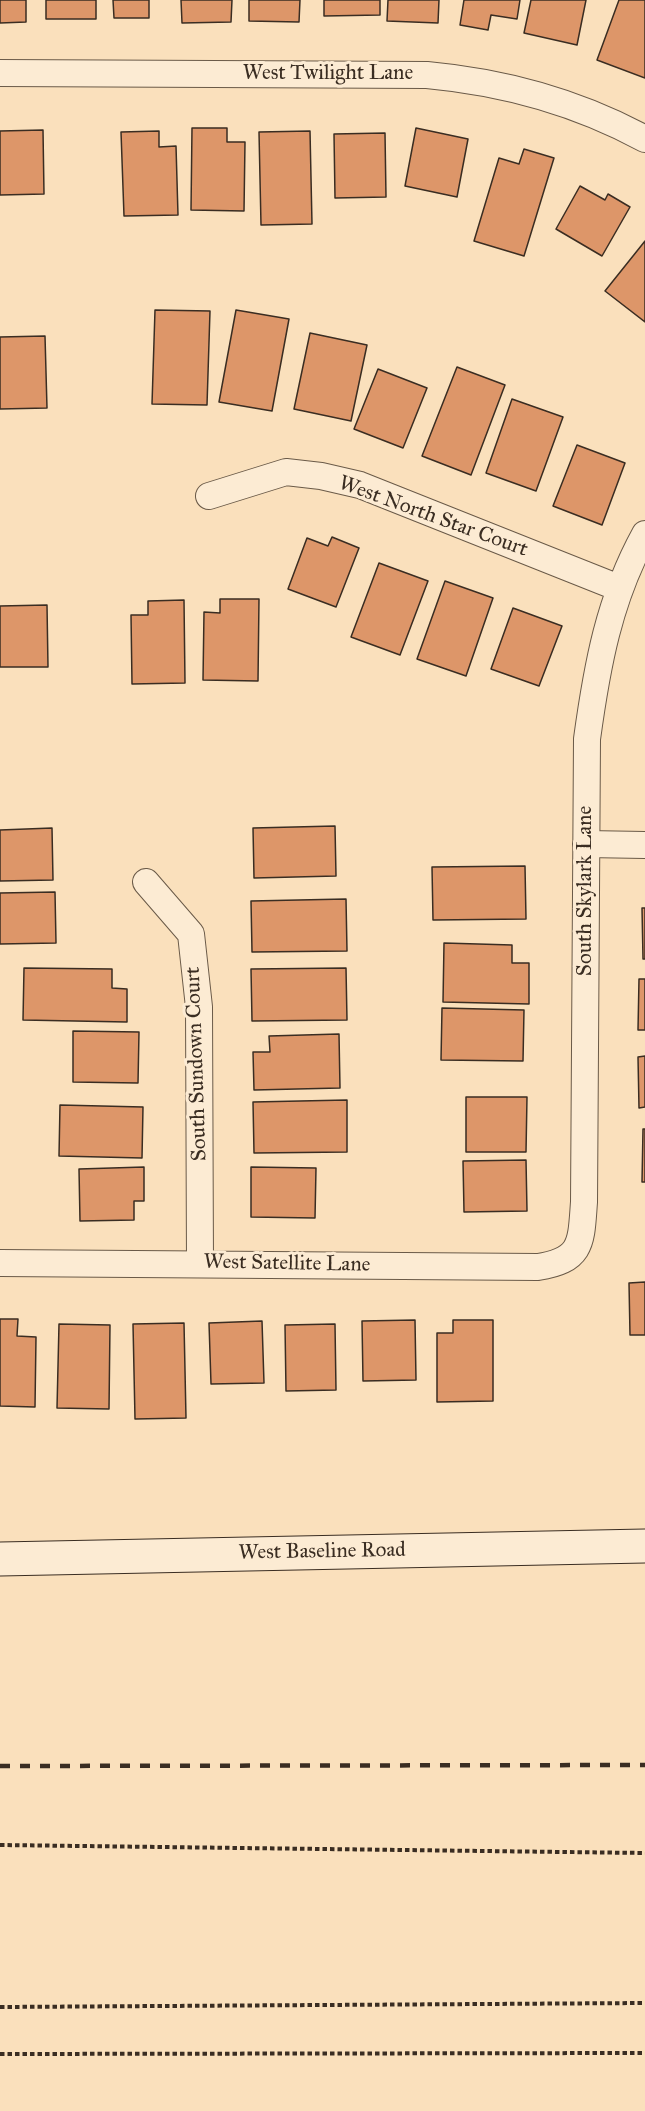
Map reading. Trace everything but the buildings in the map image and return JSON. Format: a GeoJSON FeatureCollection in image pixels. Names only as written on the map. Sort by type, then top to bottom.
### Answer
{"type":"FeatureCollection","features":[{"type":"Feature","properties":{"kind":"main road","name":"West Baseline Road"},"geometry":{"type":"LineString","coordinates":[[0,1559],[645,1546]]}},
{"type":"Feature","properties":{"kind":"street","name":"West Twilight Lane"},"geometry":{"type":"LineString","coordinates":[[0,74],[427,75],[472,79],[543,96],[645,139]]}},
{"type":"Feature","properties":{"kind":"street","name":"West North Star Court"},"geometry":{"type":"LineString","coordinates":[[209,496],[286,472],[321,476],[360,485],[619,588]]}},
{"type":"Feature","properties":{"kind":"street","name":"South Skylark Lane"},"geometry":{"type":"LineString","coordinates":[[572,1255],[582,1225],[584,1202],[587,739],[601,654],[619,588],[628,565],[645,534]]}},
{"type":"Feature","properties":{"kind":"street"},"geometry":{"type":"LineString","coordinates":[[586,844],[645,845]]}},
{"type":"Feature","properties":{"kind":"street","name":"South Sundown Court"},"geometry":{"type":"LineString","coordinates":[[146,882],[191,934],[199,1007],[200,1264]]}},
{"type":"Feature","properties":{"kind":"street","name":"West Satellite Lane"},"geometry":{"type":"LineString","coordinates":[[0,1263],[538,1267],[556,1264],[572,1255]]}},
{"type":"Feature","properties":{"kind":"path"},"geometry":{"type":"LineString","coordinates":[[0,1845],[645,1853]]}},
{"type":"Feature","properties":{"kind":"path"},"geometry":{"type":"LineString","coordinates":[[0,2007],[645,2004]]}},
{"type":"Feature","properties":{"kind":"path"},"geometry":{"type":"LineString","coordinates":[[0,2054],[645,2053]]}},
{"type":"Feature","properties":{"kind":"railway"},"geometry":{"type":"LineString","coordinates":[[0,1766],[645,1765]]}}]}
